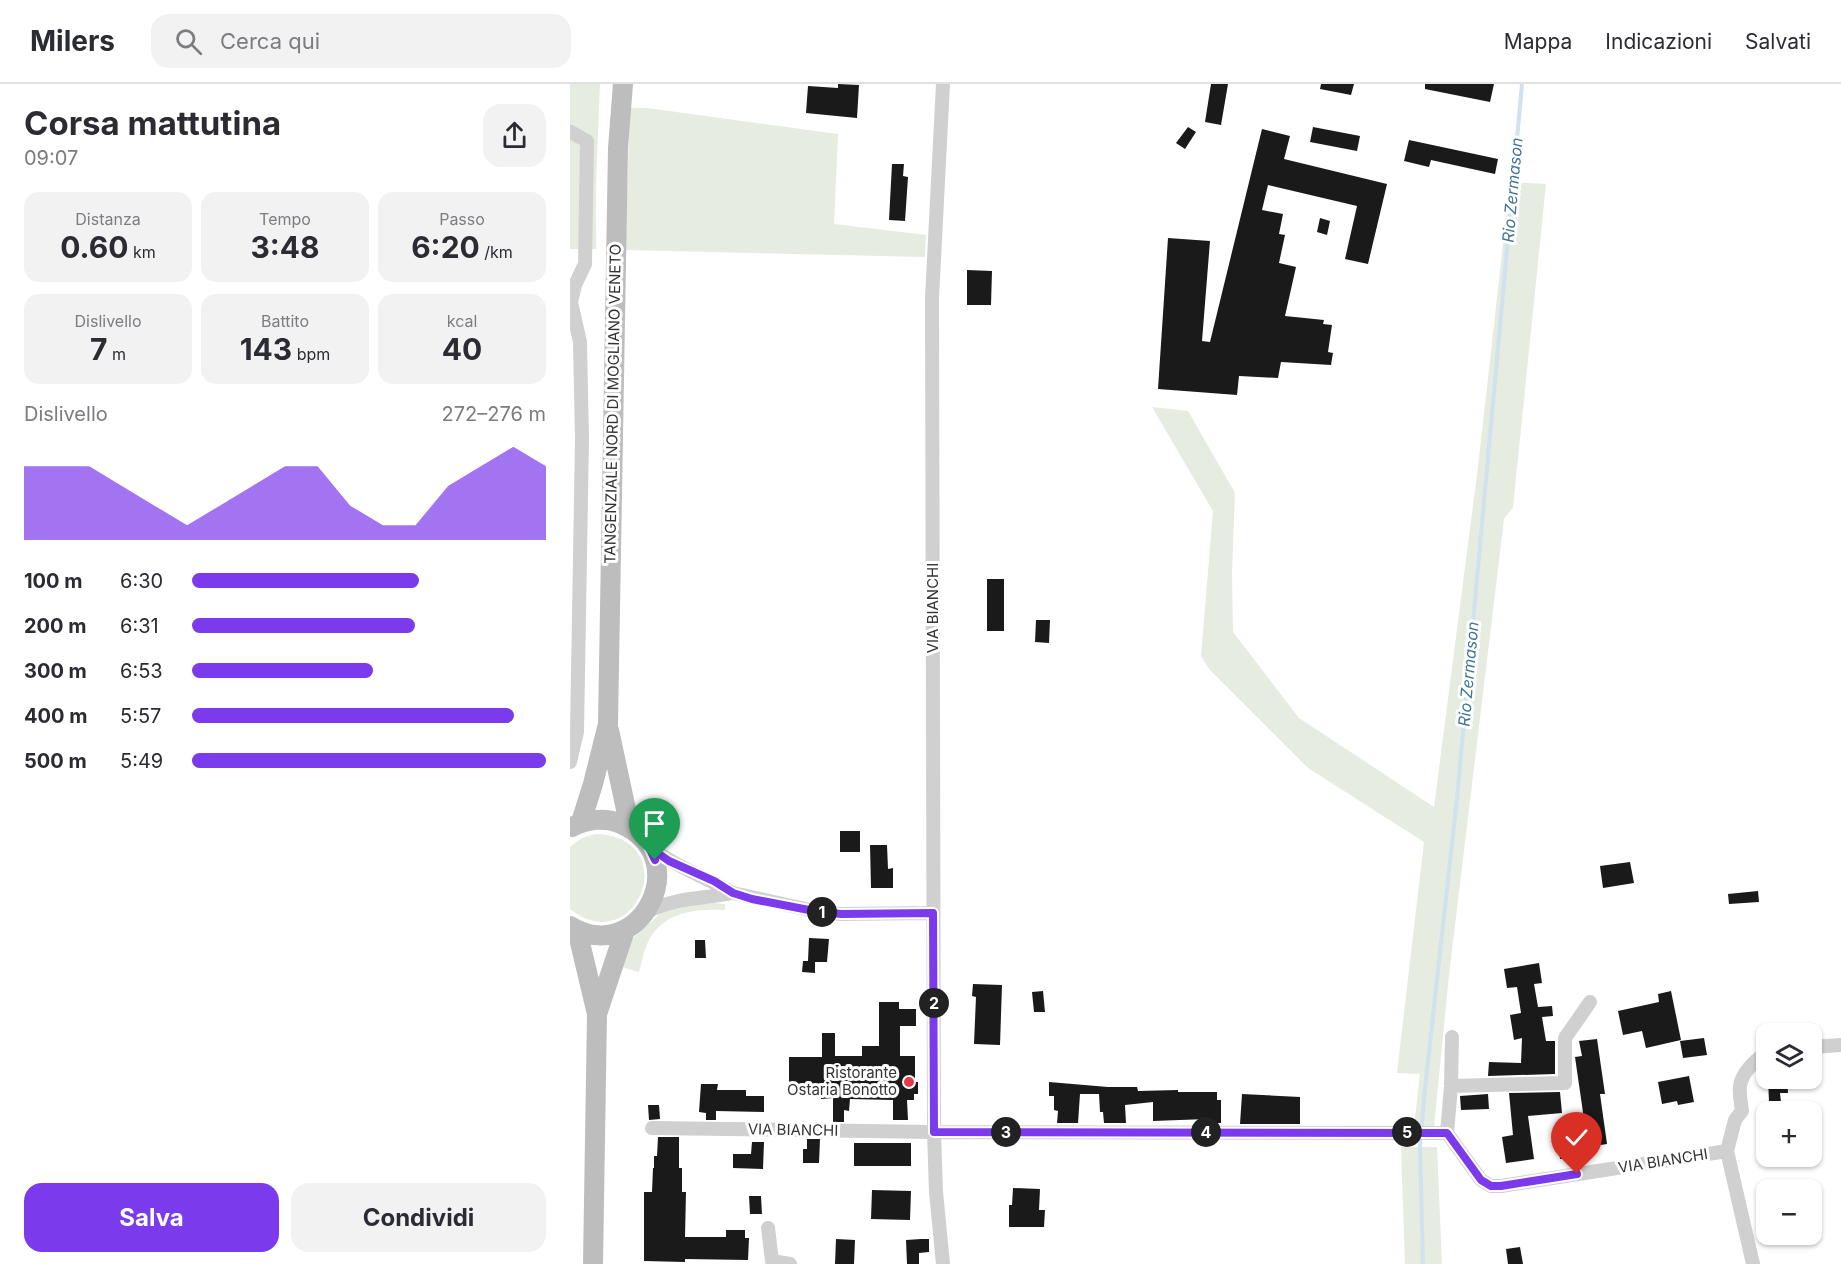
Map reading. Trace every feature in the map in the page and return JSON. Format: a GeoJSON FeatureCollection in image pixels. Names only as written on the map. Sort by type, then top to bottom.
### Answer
{"type":"FeatureCollection","features":[{"type":"Feature","properties":{"kind":"main road","name":"TANGENZIALE NORD DI MOGLIANO VENETO"},"geometry":{"type":"LineString","coordinates":[[608,724],[618,148],[623,84]]}},
{"type":"Feature","properties":{"kind":"main road"},"geometry":{"type":"LineString","coordinates":[[576,825],[593,784],[608,724]]}},
{"type":"Feature","properties":{"kind":"main road"},"geometry":{"type":"LineString","coordinates":[[608,724],[630,828]]}},
{"type":"Feature","properties":{"kind":"main road"},"geometry":{"type":"LineString","coordinates":[[576,825],[600,819],[630,828],[649,847],[655,860],[657,880],[653,900],[646,912],[625,930],[601,935],[573,928],[597,1014],[593,1264]]}},
{"type":"Feature","properties":{"kind":"main road"},"geometry":{"type":"LineString","coordinates":[[597,1014],[625,930]]}},
{"type":"Feature","properties":{"kind":"street","name":"VIA BIANCHI"},"geometry":{"type":"LineString","coordinates":[[944,84],[932,298],[934,1132],[936,1192],[944,1264]]}},
{"type":"Feature","properties":{"kind":"street"},"geometry":{"type":"LineString","coordinates":[[570,762],[577,732],[582,439],[580,342],[571,302],[575,285],[585,264],[587,238],[587,141],[571,132]]}},
{"type":"Feature","properties":{"kind":"street"},"geometry":{"type":"LineString","coordinates":[[649,847],[669,861],[714,881],[733,893],[752,899],[841,914],[933,913]]}},
{"type":"Feature","properties":{"kind":"street"},"geometry":{"type":"LineString","coordinates":[[646,912],[663,903],[681,899],[733,893]]}},
{"type":"Feature","properties":{"kind":"street"},"geometry":{"type":"LineString","coordinates":[[1451,1086],[1565,1083],[1565,1038],[1590,1002]]}},
{"type":"Feature","properties":{"kind":"street"},"geometry":{"type":"LineString","coordinates":[[1441,1133],[1451,1086],[1452,1037]]}},
{"type":"Feature","properties":{"kind":"street"},"geometry":{"type":"LineString","coordinates":[[1822,1046],[1841,1045]]}},
{"type":"Feature","properties":{"kind":"street"},"geometry":{"type":"LineString","coordinates":[[1727,1151],[1735,1120],[1742,1111],[1739,1085],[1747,1070],[1756,1061]]}},
{"type":"Feature","properties":{"kind":"street","name":"VIA BIANCHI"},"geometry":{"type":"LineString","coordinates":[[652,1128],[934,1132],[1441,1133],[1481,1180],[1491,1186],[1727,1151],[1753,1264]]}},
{"type":"Feature","properties":{"kind":"street"},"geometry":{"type":"LineString","coordinates":[[768,1228],[772,1260],[790,1264]]}},
{"type":"Feature","properties":{"kind":"shaded area"},"geometry":{"type":"Polygon","coordinates":[[[570,84],[600,84],[596,249],[570,249],[570,84]]]}},
{"type":"Feature","properties":{"kind":"shaded area"},"geometry":{"type":"Polygon","coordinates":[[[630,108],[647,108],[838,134],[834,224],[926,235],[925,257],[625,250],[630,108]]]}},
{"type":"Feature","properties":{"kind":"shaded area"},"geometry":{"type":"Polygon","coordinates":[[[1510,182],[1546,184],[1513,507],[1504,519],[1449,975],[1434,1127],[1414,1127],[1420,1074],[1397,1073],[1424,842],[1308,768],[1210,670],[1201,656],[1213,511],[1152,407],[1188,411],[1235,493],[1232,573],[1233,632],[1299,718],[1434,807],[1478,467],[1510,182]]]}},
{"type":"Feature","properties":{"kind":"shaded area"},"geometry":{"type":"Polygon","coordinates":[[[595,834],[623,840],[638,854],[644,873],[641,892],[631,909],[615,920],[594,921],[570,909],[570,847],[582,838],[595,834]]]}},
{"type":"Feature","properties":{"kind":"shaded area"},"geometry":{"type":"Polygon","coordinates":[[[725,904],[725,910],[692,911],[672,918],[656,930],[644,951],[639,972],[619,966],[624,950],[632,939],[661,913],[682,906],[725,904]]]}},
{"type":"Feature","properties":{"kind":"shaded area"},"geometry":{"type":"Polygon","coordinates":[[[1401,1147],[1437,1147],[1442,1264],[1405,1264],[1401,1147]]]}},
{"type":"Feature","properties":{"kind":"building"},"geometry":{"type":"Polygon","coordinates":[[[838,84],[859,85],[857,118],[806,113],[808,86],[838,88],[838,84]]]}},
{"type":"Feature","properties":{"kind":"building"},"geometry":{"type":"Polygon","coordinates":[[[1211,84],[1228,84],[1221,125],[1205,122],[1211,84]]]}},
{"type":"Feature","properties":{"kind":"building"},"geometry":{"type":"Polygon","coordinates":[[[1321,84],[1354,84],[1351,95],[1320,89],[1321,84]]]}},
{"type":"Feature","properties":{"kind":"building"},"geometry":{"type":"Polygon","coordinates":[[[1425,84],[1494,84],[1490,102],[1425,89],[1425,84]]]}},
{"type":"Feature","properties":{"kind":"building"},"geometry":{"type":"Polygon","coordinates":[[[1188,127],[1196,132],[1185,149],[1176,143],[1188,127]]]}},
{"type":"Feature","properties":{"kind":"building"},"geometry":{"type":"Polygon","coordinates":[[[1313,127],[1360,136],[1357,151],[1310,142],[1313,127]]]}},
{"type":"Feature","properties":{"kind":"building"},"geometry":{"type":"Polygon","coordinates":[[[1262,129],[1290,136],[1284,159],[1387,184],[1368,264],[1345,259],[1357,206],[1268,185],[1262,210],[1283,214],[1279,234],[1285,235],[1279,263],[1296,267],[1285,316],[1324,320],[1323,324],[1332,325],[1328,352],[1333,353],[1331,365],[1281,362],[1278,378],[1239,376],[1237,395],[1158,389],[1168,238],[1210,241],[1202,341],[1210,342],[1262,129]]]}},
{"type":"Feature","properties":{"kind":"building"},"geometry":{"type":"Polygon","coordinates":[[[1409,140],[1498,159],[1495,174],[1431,160],[1429,167],[1404,161],[1409,140]]]}},
{"type":"Feature","properties":{"kind":"building"},"geometry":{"type":"Polygon","coordinates":[[[892,164],[904,164],[903,176],[908,177],[905,221],[889,220],[892,164]]]}},
{"type":"Feature","properties":{"kind":"building"},"geometry":{"type":"Polygon","coordinates":[[[1320,218],[1330,221],[1327,235],[1317,232],[1320,218]]]}},
{"type":"Feature","properties":{"kind":"building"},"geometry":{"type":"Polygon","coordinates":[[[967,270],[992,271],[991,305],[967,305],[967,270]]]}},
{"type":"Feature","properties":{"kind":"building"},"geometry":{"type":"Polygon","coordinates":[[[987,579],[1004,579],[1004,631],[987,631],[987,579]]]}},
{"type":"Feature","properties":{"kind":"building"},"geometry":{"type":"Polygon","coordinates":[[[1036,620],[1050,620],[1049,643],[1035,642],[1036,620]]]}},
{"type":"Feature","properties":{"kind":"building"},"geometry":{"type":"Polygon","coordinates":[[[840,831],[860,831],[860,852],[840,852],[840,831]]]}},
{"type":"Feature","properties":{"kind":"building"},"geometry":{"type":"Polygon","coordinates":[[[870,845],[887,845],[888,869],[893,868],[893,888],[871,888],[870,845]]]}},
{"type":"Feature","properties":{"kind":"building"},"geometry":{"type":"Polygon","coordinates":[[[1630,862],[1634,883],[1603,888],[1600,866],[1630,862]]]}},
{"type":"Feature","properties":{"kind":"building"},"geometry":{"type":"Polygon","coordinates":[[[1758,891],[1759,902],[1729,904],[1728,894],[1758,891]]]}},
{"type":"Feature","properties":{"kind":"building"},"geometry":{"type":"Polygon","coordinates":[[[809,938],[829,939],[827,962],[815,962],[815,973],[802,972],[803,961],[808,961],[809,938]]]}},
{"type":"Feature","properties":{"kind":"building"},"geometry":{"type":"Polygon","coordinates":[[[695,940],[705,940],[706,958],[695,958],[695,940]]]}},
{"type":"Feature","properties":{"kind":"building"},"geometry":{"type":"Polygon","coordinates":[[[1539,963],[1542,983],[1534,984],[1538,1007],[1552,1006],[1553,1016],[1542,1017],[1546,1041],[1555,1041],[1555,1074],[1488,1076],[1489,1062],[1521,1063],[1522,1038],[1514,1040],[1510,1015],[1521,1013],[1517,987],[1507,988],[1504,969],[1539,963]]]}},
{"type":"Feature","properties":{"kind":"building"},"geometry":{"type":"Polygon","coordinates":[[[973,984],[1002,985],[1000,1045],[974,1044],[976,997],[972,996],[973,984]]]}},
{"type":"Feature","properties":{"kind":"building"},"geometry":{"type":"Polygon","coordinates":[[[1043,991],[1045,1012],[1034,1012],[1032,992],[1043,991]]]}},
{"type":"Feature","properties":{"kind":"building"},"geometry":{"type":"Polygon","coordinates":[[[1671,991],[1681,1040],[1646,1048],[1642,1031],[1623,1035],[1618,1011],[1659,1002],[1658,994],[1671,991]]]}},
{"type":"Feature","properties":{"kind":"building"},"geometry":{"type":"Polygon","coordinates":[[[879,1002],[899,1002],[899,1009],[916,1009],[916,1026],[900,1026],[900,1056],[915,1056],[915,1082],[918,1082],[918,1094],[914,1094],[914,1100],[907,1100],[908,1120],[893,1120],[893,1100],[850,1099],[849,1111],[844,1110],[844,1122],[833,1122],[833,1098],[821,1099],[821,1084],[789,1084],[789,1057],[822,1057],[822,1033],[835,1033],[835,1056],[862,1056],[862,1046],[879,1046],[879,1002]]]}},
{"type":"Feature","properties":{"kind":"building"},"geometry":{"type":"Polygon","coordinates":[[[1704,1038],[1707,1055],[1683,1058],[1680,1041],[1704,1038]]]}},
{"type":"Feature","properties":{"kind":"building"},"geometry":{"type":"Polygon","coordinates":[[[1597,1039],[1605,1094],[1600,1094],[1607,1144],[1588,1147],[1575,1057],[1582,1056],[1579,1041],[1597,1039]]]}},
{"type":"Feature","properties":{"kind":"building"},"geometry":{"type":"Polygon","coordinates":[[[1689,1076],[1694,1102],[1678,1105],[1677,1101],[1662,1104],[1658,1082],[1689,1076]]]}},
{"type":"Feature","properties":{"kind":"building"},"geometry":{"type":"Polygon","coordinates":[[[1049,1082],[1137,1087],[1138,1091],[1217,1092],[1217,1100],[1221,1100],[1221,1123],[1207,1123],[1207,1119],[1153,1121],[1153,1102],[1125,1105],[1126,1123],[1104,1123],[1103,1112],[1100,1112],[1099,1094],[1080,1094],[1078,1123],[1057,1123],[1058,1111],[1054,1110],[1054,1096],[1049,1096],[1049,1082]]]}},
{"type":"Feature","properties":{"kind":"building"},"geometry":{"type":"Polygon","coordinates":[[[701,1084],[718,1084],[717,1090],[746,1090],[746,1096],[764,1096],[764,1112],[716,1111],[716,1120],[706,1120],[706,1113],[699,1112],[701,1084]]]}},
{"type":"Feature","properties":{"kind":"building"},"geometry":{"type":"Polygon","coordinates":[[[1768,1089],[1788,1089],[1788,1093],[1780,1093],[1781,1101],[1769,1101],[1768,1089]]]}},
{"type":"Feature","properties":{"kind":"building"},"geometry":{"type":"Polygon","coordinates":[[[1560,1092],[1562,1113],[1528,1116],[1534,1159],[1506,1163],[1502,1137],[1513,1135],[1509,1093],[1560,1092]]]}},
{"type":"Feature","properties":{"kind":"building"},"geometry":{"type":"Polygon","coordinates":[[[1242,1094],[1300,1097],[1300,1124],[1240,1124],[1242,1094]]]}},
{"type":"Feature","properties":{"kind":"building"},"geometry":{"type":"Polygon","coordinates":[[[1488,1094],[1489,1109],[1461,1110],[1460,1096],[1488,1094]]]}},
{"type":"Feature","properties":{"kind":"building"},"geometry":{"type":"Polygon","coordinates":[[[648,1105],[659,1105],[660,1119],[649,1120],[648,1105]]]}},
{"type":"Feature","properties":{"kind":"building"},"geometry":{"type":"Polygon","coordinates":[[[658,1137],[679,1137],[682,1192],[686,1192],[685,1237],[726,1237],[726,1230],[745,1230],[745,1238],[749,1238],[748,1260],[644,1261],[644,1192],[652,1192],[654,1156],[657,1156],[658,1137]]]}},
{"type":"Feature","properties":{"kind":"building"},"geometry":{"type":"Polygon","coordinates":[[[807,1139],[820,1139],[819,1163],[803,1163],[803,1149],[807,1149],[807,1139]]]}},
{"type":"Feature","properties":{"kind":"building"},"geometry":{"type":"Polygon","coordinates":[[[752,1142],[764,1142],[763,1169],[733,1168],[733,1154],[751,1154],[752,1142]]]}},
{"type":"Feature","properties":{"kind":"building"},"geometry":{"type":"Polygon","coordinates":[[[854,1143],[911,1143],[911,1166],[854,1166],[854,1143]]]}},
{"type":"Feature","properties":{"kind":"building"},"geometry":{"type":"Polygon","coordinates":[[[1570,1143],[1572,1158],[1560,1159],[1559,1144],[1570,1143]]]}},
{"type":"Feature","properties":{"kind":"building"},"geometry":{"type":"Polygon","coordinates":[[[1013,1188],[1040,1189],[1039,1210],[1045,1210],[1044,1227],[1009,1227],[1009,1205],[1012,1205],[1013,1188]]]}},
{"type":"Feature","properties":{"kind":"building"},"geometry":{"type":"Polygon","coordinates":[[[872,1190],[911,1191],[910,1220],[871,1219],[872,1190]]]}},
{"type":"Feature","properties":{"kind":"building"},"geometry":{"type":"Polygon","coordinates":[[[749,1196],[761,1196],[762,1214],[750,1214],[749,1196]]]}},
{"type":"Feature","properties":{"kind":"building"},"geometry":{"type":"Polygon","coordinates":[[[836,1239],[855,1240],[854,1264],[835,1264],[836,1239]]]}},
{"type":"Feature","properties":{"kind":"building"},"geometry":{"type":"Polygon","coordinates":[[[929,1239],[929,1252],[919,1253],[919,1264],[907,1264],[906,1240],[929,1239]]]}},
{"type":"Feature","properties":{"kind":"building"},"geometry":{"type":"Polygon","coordinates":[[[1520,1247],[1523,1264],[1508,1264],[1506,1249],[1520,1247]]]}},
{"type":"Feature","properties":{"kind":"waterway","name":"Rio Zermason"},"geometry":{"type":"LineString","coordinates":[[1423,1264],[1420,1146],[1424,1098],[1457,798],[1522,84]]}},
{"type":"Feature","properties":{"kind":"place","name":"Ristorante Ostaria Bonotto"},"geometry":{"type":"Point","coordinates":[909,1082]}},
{"type":"Feature","properties":{"kind":"route"},"geometry":{"type":"LineString","coordinates":[[655,860],[649,847],[669,861],[714,881],[733,893],[814,911],[841,914],[933,913],[934,1132],[1436,1132],[1447,1133],[1481,1180],[1491,1186],[1577,1174]]}}]}
